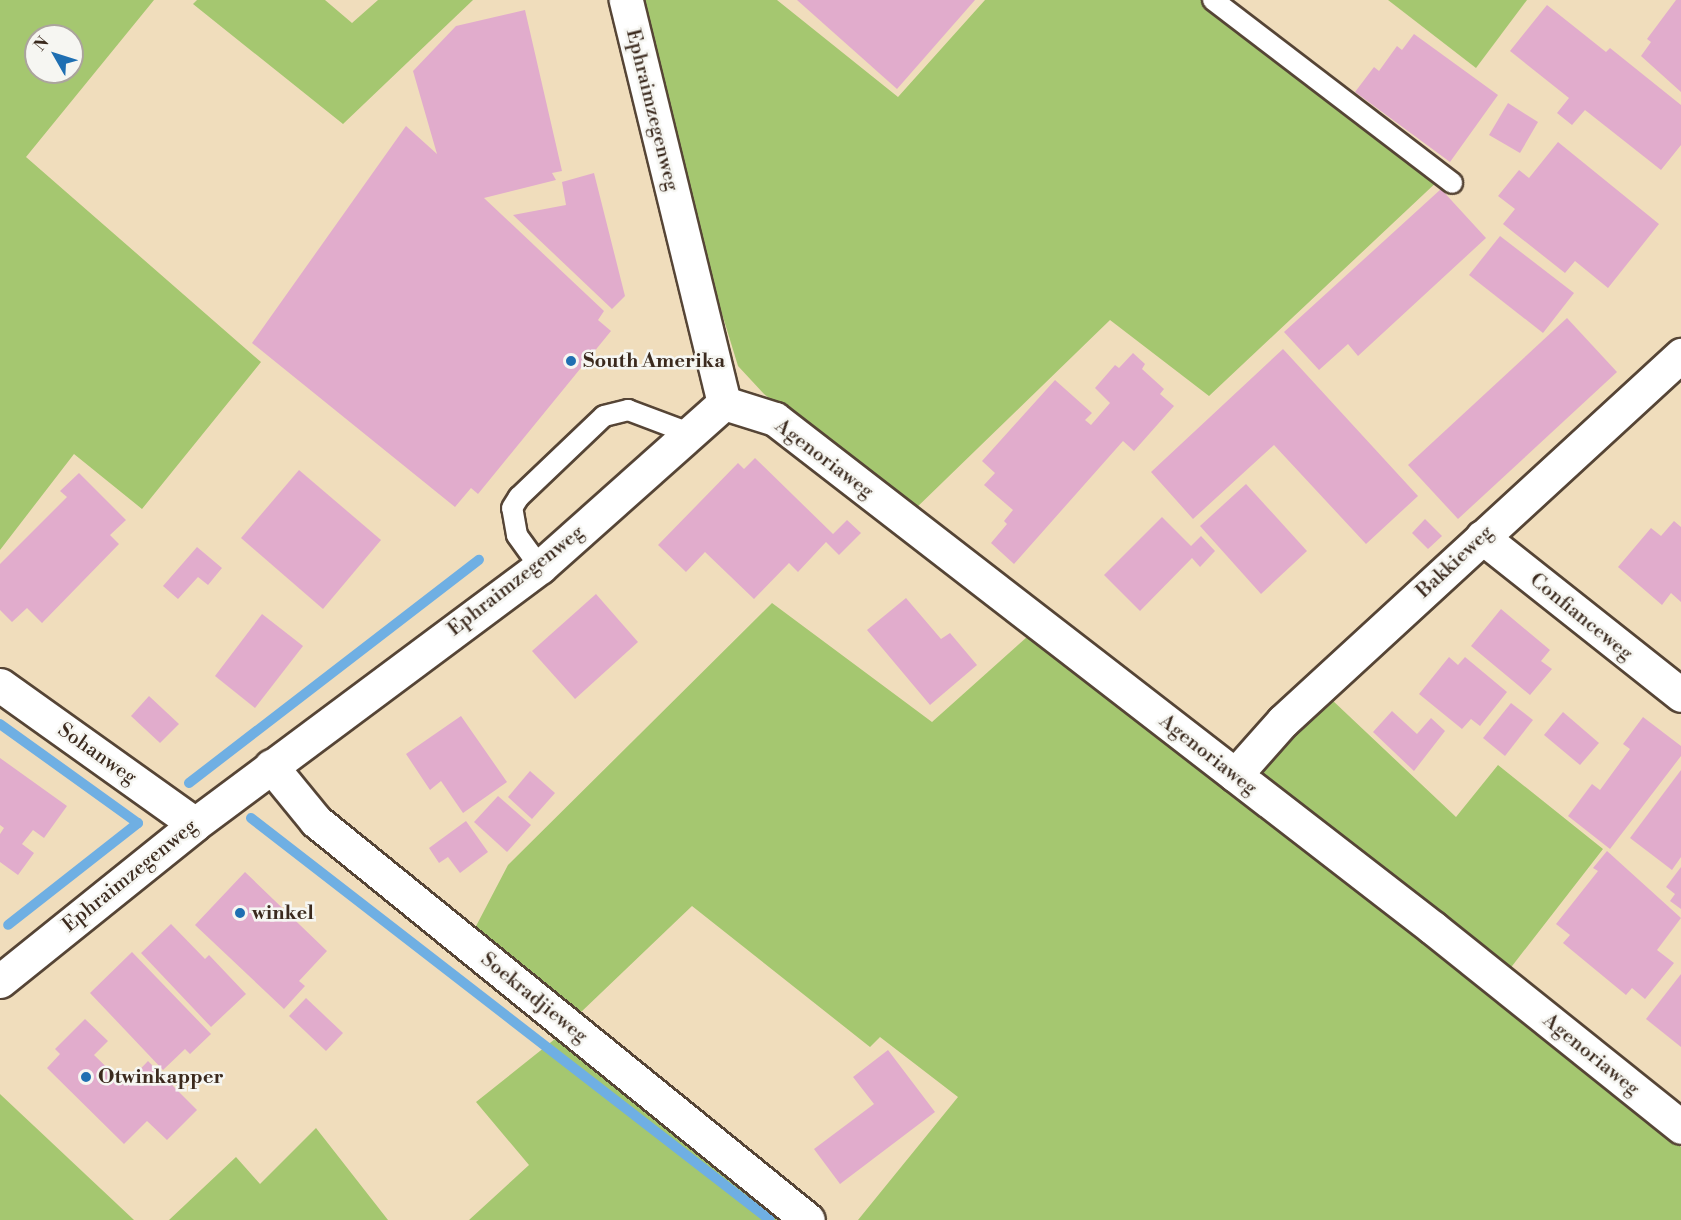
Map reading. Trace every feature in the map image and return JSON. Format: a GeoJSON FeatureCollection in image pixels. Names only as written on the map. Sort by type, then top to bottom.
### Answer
{"type":"FeatureCollection","features":[{"type":"Feature","properties":{"kind":"street","name":"Ephraimzegenweg"},"geometry":{"type":"LineString","coordinates":[[3,973],[271,766],[540,567],[724,403],[626,0]]}},
{"type":"Feature","properties":{"kind":"street","name":"Bakkieweg"},"geometry":{"type":"LineString","coordinates":[[1235,776],[1283,721],[1681,355]]}},
{"type":"Feature","properties":{"kind":"street","name":"Agenoriaweg"},"geometry":{"type":"LineString","coordinates":[[724,403],[775,419],[1235,776],[1681,1127]]}},
{"type":"Feature","properties":{"kind":"street","name":"Confianceweg"},"geometry":{"type":"LineString","coordinates":[[1482,537],[1681,695]]}},
{"type":"Feature","properties":{"kind":"street","name":"Sohanweg"},"geometry":{"type":"LineString","coordinates":[[0,685],[195,824]]}},
{"type":"Feature","properties":{"kind":"street","name":"Soekradjieweg"},"geometry":{"type":"LineString","coordinates":[[271,766],[316,821],[808,1220]]}},
{"type":"Feature","properties":{"kind":"lane"},"geometry":{"type":"LineString","coordinates":[[1213,0],[1452,183]]}},
{"type":"Feature","properties":{"kind":"lane"},"geometry":{"type":"LineString","coordinates":[[540,567],[517,535],[512,508],[519,497],[604,416],[628,410],[689,433]]}},
{"type":"Feature","properties":{"kind":"green space"},"geometry":{"type":"Polygon","coordinates":[[[0,0],[154,0],[26,157],[261,362],[142,509],[74,454],[0,550],[0,0]]]}},
{"type":"Feature","properties":{"kind":"green space"},"geometry":{"type":"Polygon","coordinates":[[[197,0],[325,0],[352,23],[378,0],[473,0],[343,124],[193,4],[197,0]]]}},
{"type":"Feature","properties":{"kind":"green space"},"geometry":{"type":"Polygon","coordinates":[[[641,0],[777,0],[898,97],[985,0],[1215,0],[1441,178],[1209,396],[1110,320],[912,512],[764,394],[738,366],[708,268],[641,0]]]}},
{"type":"Feature","properties":{"kind":"green space"},"geometry":{"type":"Polygon","coordinates":[[[1388,0],[1527,0],[1476,68],[1388,0]]]}},
{"type":"Feature","properties":{"kind":"green space"},"geometry":{"type":"Polygon","coordinates":[[[772,603],[932,722],[1027,637],[1226,785],[1681,1147],[1681,1220],[858,1220],[958,1097],[880,1037],[870,1047],[692,906],[579,1014],[474,930],[508,865],[772,603]]]}},
{"type":"Feature","properties":{"kind":"green space"},"geometry":{"type":"Polygon","coordinates":[[[1331,699],[1456,817],[1498,765],[1603,849],[1509,970],[1264,778],[1263,769],[1276,747],[1331,699]]]}},
{"type":"Feature","properties":{"kind":"green space"},"geometry":{"type":"Polygon","coordinates":[[[565,1031],[803,1220],[469,1220],[529,1165],[476,1102],[565,1031]]]}},
{"type":"Feature","properties":{"kind":"green space"},"geometry":{"type":"Polygon","coordinates":[[[0,1094],[134,1220],[0,1220],[0,1094]]]}},
{"type":"Feature","properties":{"kind":"green space"},"geometry":{"type":"Polygon","coordinates":[[[316,1128],[388,1220],[169,1220],[236,1157],[260,1184],[316,1128]]]}},
{"type":"Feature","properties":{"kind":"building"},"geometry":{"type":"Polygon","coordinates":[[[797,0],[975,0],[897,89],[797,0]]]}},
{"type":"Feature","properties":{"kind":"building"},"geometry":{"type":"Polygon","coordinates":[[[1676,0],[1681,0],[1681,92],[1641,56],[1651,42],[1647,39],[1676,0]]]}},
{"type":"Feature","properties":{"kind":"building"},"geometry":{"type":"Polygon","coordinates":[[[1547,5],[1606,52],[1610,48],[1681,105],[1681,145],[1661,170],[1585,110],[1572,125],[1557,113],[1569,98],[1510,51],[1547,5]]]}},
{"type":"Feature","properties":{"kind":"building"},"geometry":{"type":"Polygon","coordinates":[[[525,10],[562,171],[552,173],[556,180],[484,198],[604,311],[598,320],[611,331],[478,494],[471,488],[455,507],[252,343],[406,126],[437,154],[413,71],[456,26],[525,10]]]}},
{"type":"Feature","properties":{"kind":"building"},"geometry":{"type":"Polygon","coordinates":[[[1414,34],[1498,95],[1450,162],[1355,92],[1374,67],[1379,71],[1397,46],[1402,50],[1414,34]]]}},
{"type":"Feature","properties":{"kind":"building"},"geometry":{"type":"Polygon","coordinates":[[[1508,103],[1538,122],[1520,153],[1489,135],[1508,103]]]}},
{"type":"Feature","properties":{"kind":"building"},"geometry":{"type":"Polygon","coordinates":[[[1558,142],[1659,224],[1608,288],[1575,261],[1565,273],[1503,224],[1515,209],[1498,196],[1519,170],[1529,178],[1558,142]]]}},
{"type":"Feature","properties":{"kind":"building"},"geometry":{"type":"Polygon","coordinates":[[[594,173],[625,296],[612,309],[513,215],[566,205],[562,182],[594,173]]]}},
{"type":"Feature","properties":{"kind":"building"},"geometry":{"type":"Polygon","coordinates":[[[1441,189],[1486,238],[1358,356],[1348,344],[1319,370],[1284,332],[1441,189]]]}},
{"type":"Feature","properties":{"kind":"building"},"geometry":{"type":"Polygon","coordinates":[[[1500,236],[1574,293],[1543,333],[1469,275],[1500,236]]]}},
{"type":"Feature","properties":{"kind":"building"},"geometry":{"type":"Polygon","coordinates":[[[1567,318],[1617,372],[1458,519],[1408,465],[1567,318]]]}},
{"type":"Feature","properties":{"kind":"building"},"geometry":{"type":"Polygon","coordinates":[[[1283,349],[1418,496],[1366,544],[1274,445],[1193,519],[1151,472],[1283,349]]]}},
{"type":"Feature","properties":{"kind":"building"},"geometry":{"type":"Polygon","coordinates":[[[1133,353],[1145,364],[1142,369],[1164,389],[1160,394],[1174,406],[1134,451],[1123,441],[1014,564],[991,543],[1007,524],[1004,521],[1013,510],[984,485],[995,473],[982,461],[1055,380],[1092,413],[1085,420],[1091,425],[1110,403],[1095,388],[1115,365],[1119,368],[1133,353]]]}},
{"type":"Feature","properties":{"kind":"building"},"geometry":{"type":"Polygon","coordinates":[[[755,458],[833,534],[847,520],[861,533],[839,555],[826,542],[798,572],[789,563],[754,599],[705,552],[686,572],[658,545],[738,463],[744,469],[755,458]]]}},
{"type":"Feature","properties":{"kind":"building"},"geometry":{"type":"Polygon","coordinates":[[[299,470],[381,540],[323,609],[241,538],[299,470]]]}},
{"type":"Feature","properties":{"kind":"building"},"geometry":{"type":"Polygon","coordinates":[[[79,473],[126,520],[110,535],[119,544],[42,623],[27,608],[12,622],[0,610],[0,564],[67,497],[60,491],[79,473]]]}},
{"type":"Feature","properties":{"kind":"building"},"geometry":{"type":"Polygon","coordinates":[[[1246,484],[1307,551],[1261,594],[1200,526],[1246,484]]]}},
{"type":"Feature","properties":{"kind":"building"},"geometry":{"type":"Polygon","coordinates":[[[1162,517],[1191,546],[1201,536],[1215,551],[1200,567],[1192,558],[1140,611],[1104,575],[1162,517]]]}},
{"type":"Feature","properties":{"kind":"building"},"geometry":{"type":"Polygon","coordinates":[[[1425,519],[1442,536],[1428,549],[1412,533],[1425,519]]]}},
{"type":"Feature","properties":{"kind":"building"},"geometry":{"type":"Polygon","coordinates":[[[1674,521],[1681,527],[1681,602],[1671,593],[1662,605],[1618,567],[1651,528],[1661,536],[1674,521]]]}},
{"type":"Feature","properties":{"kind":"building"},"geometry":{"type":"Polygon","coordinates":[[[197,547],[222,568],[208,585],[198,577],[178,599],[163,586],[197,547]]]}},
{"type":"Feature","properties":{"kind":"building"},"geometry":{"type":"Polygon","coordinates":[[[596,594],[638,642],[575,699],[532,651],[596,594]]]}},
{"type":"Feature","properties":{"kind":"building"},"geometry":{"type":"Polygon","coordinates":[[[906,598],[941,639],[950,633],[977,665],[930,705],[867,630],[906,598]]]}},
{"type":"Feature","properties":{"kind":"building"},"geometry":{"type":"Polygon","coordinates":[[[1501,609],[1550,650],[1541,661],[1552,669],[1530,695],[1471,646],[1501,609]]]}},
{"type":"Feature","properties":{"kind":"building"},"geometry":{"type":"Polygon","coordinates":[[[262,614],[303,646],[255,708],[215,676],[262,614]]]}},
{"type":"Feature","properties":{"kind":"building"},"geometry":{"type":"Polygon","coordinates":[[[1449,657],[1458,665],[1465,657],[1507,692],[1480,726],[1471,719],[1462,729],[1419,694],[1449,657]]]}},
{"type":"Feature","properties":{"kind":"building"},"geometry":{"type":"Polygon","coordinates":[[[149,696],[179,724],[160,743],[131,716],[149,696]]]}},
{"type":"Feature","properties":{"kind":"building"},"geometry":{"type":"Polygon","coordinates":[[[1511,703],[1533,720],[1505,756],[1483,738],[1511,703]]]}},
{"type":"Feature","properties":{"kind":"building"},"geometry":{"type":"Polygon","coordinates":[[[1392,711],[1417,734],[1431,718],[1445,731],[1414,771],[1373,732],[1392,711]]]}},
{"type":"Feature","properties":{"kind":"building"},"geometry":{"type":"Polygon","coordinates":[[[1563,712],[1599,743],[1580,765],[1544,735],[1563,712]]]}},
{"type":"Feature","properties":{"kind":"building"},"geometry":{"type":"Polygon","coordinates":[[[461,716],[507,782],[463,813],[441,781],[430,790],[406,754],[461,716]]]}},
{"type":"Feature","properties":{"kind":"building"},"geometry":{"type":"Polygon","coordinates":[[[1643,717],[1681,746],[1681,756],[1610,849],[1568,816],[1592,784],[1600,790],[1630,749],[1623,744],[1643,717]]]}},
{"type":"Feature","properties":{"kind":"building"},"geometry":{"type":"Polygon","coordinates":[[[0,758],[67,806],[44,838],[33,830],[22,844],[34,853],[18,875],[0,862],[0,834],[4,828],[0,825],[0,758]]]}},
{"type":"Feature","properties":{"kind":"building"},"geometry":{"type":"Polygon","coordinates":[[[1681,770],[1681,857],[1672,870],[1630,838],[1681,770]]]}},
{"type":"Feature","properties":{"kind":"building"},"geometry":{"type":"Polygon","coordinates":[[[530,771],[555,793],[532,819],[508,797],[530,771]]]}},
{"type":"Feature","properties":{"kind":"building"},"geometry":{"type":"Polygon","coordinates":[[[498,796],[531,825],[507,852],[474,822],[498,796]]]}},
{"type":"Feature","properties":{"kind":"building"},"geometry":{"type":"Polygon","coordinates":[[[466,821],[488,852],[460,873],[448,857],[439,863],[429,848],[466,821]]]}},
{"type":"Feature","properties":{"kind":"building"},"geometry":{"type":"Polygon","coordinates":[[[1607,851],[1681,918],[1657,950],[1674,963],[1645,999],[1632,988],[1626,995],[1563,943],[1570,935],[1556,924],[1598,871],[1593,868],[1607,851]]]}},
{"type":"Feature","properties":{"kind":"building"},"geometry":{"type":"Polygon","coordinates":[[[1681,867],[1681,909],[1670,901],[1675,894],[1666,887],[1681,867]]]}},
{"type":"Feature","properties":{"kind":"building"},"geometry":{"type":"Polygon","coordinates":[[[245,872],[327,951],[299,981],[305,986],[284,1009],[195,925],[245,872]]]}},
{"type":"Feature","properties":{"kind":"building"},"geometry":{"type":"Polygon","coordinates":[[[171,924],[205,959],[209,955],[246,994],[211,1027],[141,953],[171,924]]]}},
{"type":"Feature","properties":{"kind":"building"},"geometry":{"type":"Polygon","coordinates":[[[132,952],[211,1034],[190,1054],[185,1049],[163,1070],[90,993],[132,952]]]}},
{"type":"Feature","properties":{"kind":"building"},"geometry":{"type":"Polygon","coordinates":[[[1681,974],[1681,1047],[1646,1019],[1681,974]]]}},
{"type":"Feature","properties":{"kind":"building"},"geometry":{"type":"Polygon","coordinates":[[[306,998],[343,1033],[326,1051],[289,1016],[306,998]]]}},
{"type":"Feature","properties":{"kind":"building","name":"Otwinkapper"},"geometry":{"type":"Polygon","coordinates":[[[85,1019],[108,1041],[94,1055],[125,1085],[148,1061],[197,1110],[167,1140],[147,1121],[124,1144],[47,1068],[60,1054],[55,1049],[85,1019]]]}},
{"type":"Feature","properties":{"kind":"building"},"geometry":{"type":"Polygon","coordinates":[[[888,1050],[935,1112],[840,1184],[814,1149],[874,1104],[853,1077],[888,1050]]]}},
{"type":"Feature","properties":{"kind":"waterway"},"geometry":{"type":"LineString","coordinates":[[189,783],[479,560]]}},
{"type":"Feature","properties":{"kind":"waterway"},"geometry":{"type":"LineString","coordinates":[[0,724],[138,823],[8,925]]}},
{"type":"Feature","properties":{"kind":"waterway"},"geometry":{"type":"LineString","coordinates":[[251,818],[770,1220]]}},
{"type":"Feature","properties":{"kind":"place","name":"South Amerika"},"geometry":{"type":"Point","coordinates":[571,361]}},
{"type":"Feature","properties":{"kind":"place","name":"winkel"},"geometry":{"type":"Point","coordinates":[240,913]}},
{"type":"Feature","properties":{"kind":"place","name":"Otwinkapper"},"geometry":{"type":"Point","coordinates":[86,1077]}}]}
